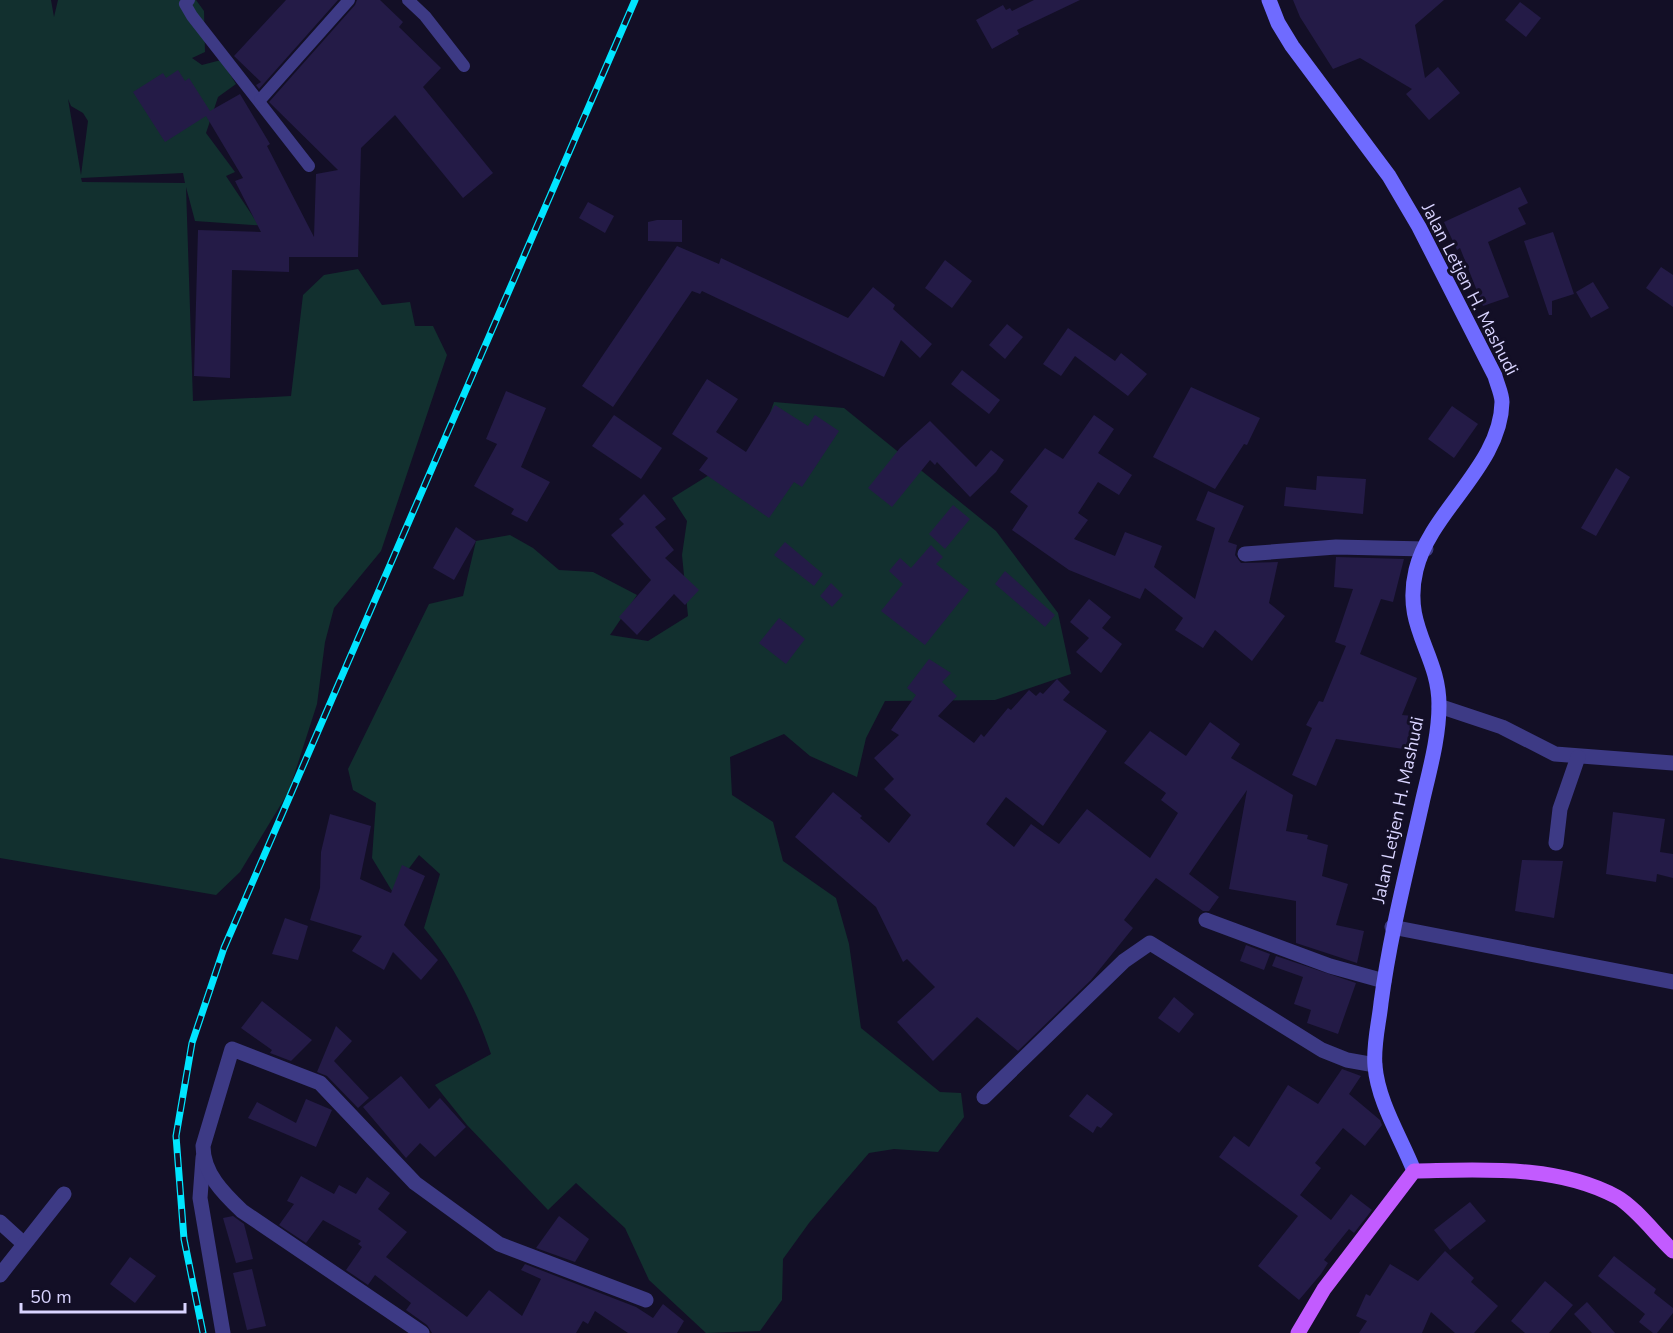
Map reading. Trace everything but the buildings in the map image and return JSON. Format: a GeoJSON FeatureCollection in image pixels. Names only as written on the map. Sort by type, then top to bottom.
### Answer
{"type":"FeatureCollection","features":[{"type":"Feature","properties":{"kind":"main road","name":"Jalan Letjen H. Mashudi"},"geometry":{"type":"LineString","coordinates":[[1269,0],[1278,23],[1292,46],[1389,176],[1419,227],[1495,376],[1502,401],[1496,435],[1417,567],[1413,612],[1436,676],[1439,706],[1434,748],[1392,927],[1375,1065],[1381,1092],[1414,1171]]}},
{"type":"Feature","properties":{"kind":"main road"},"geometry":{"type":"LineString","coordinates":[[1298,1333],[1324,1289],[1414,1171],[1500,1170],[1573,1179],[1619,1198],[1673,1251]]}},
{"type":"Feature","properties":{"kind":"street"},"geometry":{"type":"LineString","coordinates":[[1245,554],[1336,547],[1426,549]]}},
{"type":"Feature","properties":{"kind":"street"},"geometry":{"type":"LineString","coordinates":[[1439,706],[1502,727],[1555,754],[1673,763]]}},
{"type":"Feature","properties":{"kind":"street"},"geometry":{"type":"LineString","coordinates":[[1556,843],[1560,809],[1578,757]]}},
{"type":"Feature","properties":{"kind":"street"},"geometry":{"type":"LineString","coordinates":[[1206,920],[1330,966],[1384,981]]}},
{"type":"Feature","properties":{"kind":"street"},"geometry":{"type":"LineString","coordinates":[[1392,927],[1673,982]]}},
{"type":"Feature","properties":{"kind":"street"},"geometry":{"type":"LineString","coordinates":[[984,1097],[1124,961],[1150,943],[1322,1050],[1347,1060],[1375,1065]]}},
{"type":"Feature","properties":{"kind":"street"},"geometry":{"type":"LineString","coordinates":[[223,1333],[200,1198],[203,1146],[232,1049],[320,1083],[415,1183],[499,1244],[646,1300]]}},
{"type":"Feature","properties":{"kind":"street"},"geometry":{"type":"LineString","coordinates":[[203,1158],[220,1190],[242,1210],[422,1333]]}},
{"type":"Feature","properties":{"kind":"street"},"geometry":{"type":"LineString","coordinates":[[0,1275],[64,1194]]}},
{"type":"Feature","properties":{"kind":"street"},"geometry":{"type":"LineString","coordinates":[[0,1222],[23,1243]]}},
{"type":"Feature","properties":{"kind":"lane"},"geometry":{"type":"LineString","coordinates":[[189,0],[185,4],[192,16],[260,100],[309,166]]}},
{"type":"Feature","properties":{"kind":"lane"},"geometry":{"type":"LineString","coordinates":[[260,100],[350,0]]}},
{"type":"Feature","properties":{"kind":"lane"},"geometry":{"type":"LineString","coordinates":[[408,0],[425,16],[464,66]]}},
{"type":"Feature","properties":{"kind":"green space"},"geometry":{"type":"Polygon","coordinates":[[[0,0],[51,0],[54,17],[58,0],[196,0],[204,11],[205,52],[192,58],[202,65],[221,60],[236,84],[218,97],[206,133],[235,172],[226,176],[254,218],[286,215],[297,228],[195,221],[186,187],[193,401],[291,396],[303,295],[324,275],[358,269],[382,305],[410,302],[415,326],[433,326],[447,355],[381,551],[334,608],[325,642],[317,704],[289,791],[240,872],[216,895],[0,858],[0,0]],[[68,99],[81,175],[88,121],[83,113],[71,106],[68,99]],[[183,173],[81,178],[82,182],[185,183],[183,173]]]}},
{"type":"Feature","properties":{"kind":"green space"},"geometry":{"type":"Polygon","coordinates":[[[774,402],[844,408],[996,531],[1058,613],[1071,674],[995,700],[885,701],[866,738],[857,777],[810,756],[784,734],[730,757],[732,795],[773,822],[783,861],[836,898],[849,944],[861,1028],[940,1092],[961,1093],[964,1117],[938,1152],[894,1149],[869,1153],[809,1223],[783,1259],[782,1300],[760,1331],[706,1333],[649,1280],[625,1228],[576,1183],[548,1210],[467,1125],[435,1085],[491,1054],[463,988],[445,957],[424,928],[440,874],[419,855],[392,891],[372,858],[376,803],[353,790],[348,769],[429,604],[463,596],[476,541],[510,535],[533,548],[559,570],[593,572],[637,595],[610,635],[648,641],[688,616],[682,555],[687,521],[672,498],[759,444],[774,402]]]}},
{"type":"Feature","properties":{"kind":"railway"},"geometry":{"type":"LineString","coordinates":[[203,1333],[184,1239],[176,1136],[192,1043],[224,948],[635,0]]}}]}
